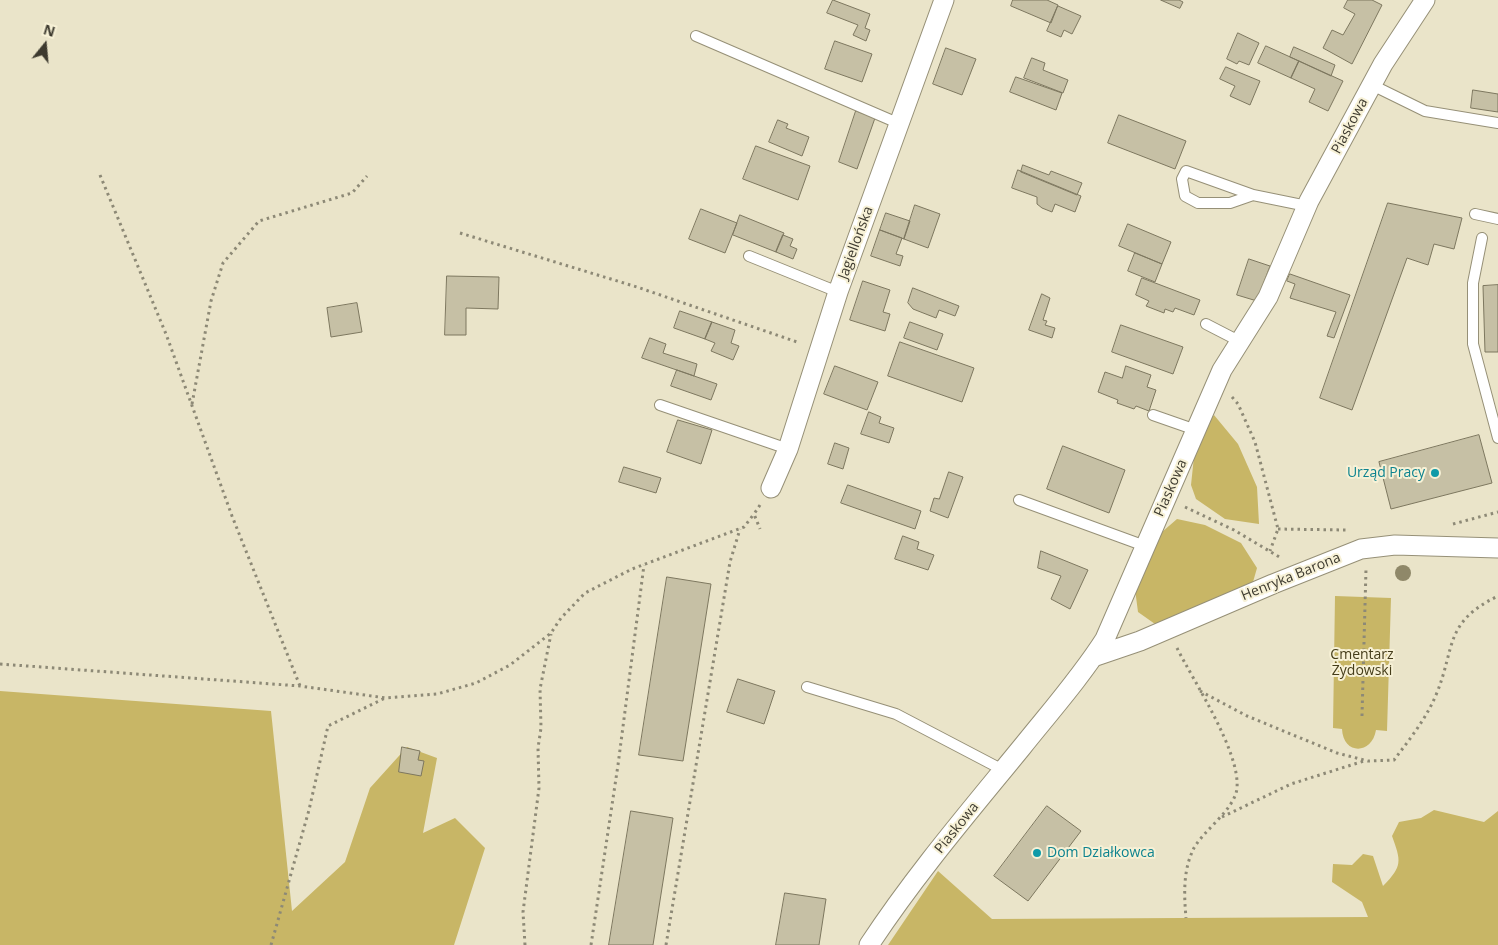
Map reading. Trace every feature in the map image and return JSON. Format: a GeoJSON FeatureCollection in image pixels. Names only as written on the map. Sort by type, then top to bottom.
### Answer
{"type":"FeatureCollection","features":[{"type":"Feature","properties":{"kind":"street","name":"Jagiellońska"},"geometry":{"type":"LineString","coordinates":[[771,488],[788,449],[838,292],[944,0]]}},
{"type":"Feature","properties":{"kind":"street","name":"Piaskowa"},"geometry":{"type":"LineString","coordinates":[[869,945],[899,900],[1093,657],[1105,639],[1217,382],[1239,341],[1268,297],[1307,206],[1396,41],[1422,1]]}},
{"type":"Feature","properties":{"kind":"street","name":"Henryka Barona"},"geometry":{"type":"LineString","coordinates":[[1093,657],[1167,630],[1305,571],[1367,548],[1395,546],[1498,548]]}},
{"type":"Feature","properties":{"kind":"lane"},"geometry":{"type":"LineString","coordinates":[[696,36],[900,124]]}},
{"type":"Feature","properties":{"kind":"lane"},"geometry":{"type":"LineString","coordinates":[[1372,85],[1425,111],[1498,123]]}},
{"type":"Feature","properties":{"kind":"lane"},"geometry":{"type":"LineString","coordinates":[[1253,195],[1230,204],[1198,203],[1186,196],[1182,179],[1186,171],[1253,195],[1307,206]]}},
{"type":"Feature","properties":{"kind":"lane"},"geometry":{"type":"LineString","coordinates":[[1475,214],[1498,218]]}},
{"type":"Feature","properties":{"kind":"lane"},"geometry":{"type":"LineString","coordinates":[[1482,238],[1473,283],[1473,344],[1498,438]]}},
{"type":"Feature","properties":{"kind":"lane"},"geometry":{"type":"LineString","coordinates":[[748,256],[838,292]]}},
{"type":"Feature","properties":{"kind":"lane"},"geometry":{"type":"LineString","coordinates":[[1206,324],[1239,341]]}},
{"type":"Feature","properties":{"kind":"lane"},"geometry":{"type":"LineString","coordinates":[[660,405],[788,449]]}},
{"type":"Feature","properties":{"kind":"lane"},"geometry":{"type":"LineString","coordinates":[[1153,415],[1196,430]]}},
{"type":"Feature","properties":{"kind":"lane"},"geometry":{"type":"LineString","coordinates":[[1019,500],[1145,546]]}},
{"type":"Feature","properties":{"kind":"lane"},"geometry":{"type":"LineString","coordinates":[[807,687],[896,714],[1003,770]]}},
{"type":"Feature","properties":{"kind":"path"},"geometry":{"type":"LineString","coordinates":[[100,175],[166,334],[232,516],[300,686]]}},
{"type":"Feature","properties":{"kind":"path"},"geometry":{"type":"LineString","coordinates":[[192,405],[212,301],[223,263],[259,221],[352,193],[367,176]]}},
{"type":"Feature","properties":{"kind":"path"},"geometry":{"type":"LineString","coordinates":[[460,233],[637,287],[819,350]]}},
{"type":"Feature","properties":{"kind":"path"},"geometry":{"type":"LineString","coordinates":[[1217,382],[1238,404],[1255,442],[1278,529],[1270,552]]}},
{"type":"Feature","properties":{"kind":"path"},"geometry":{"type":"LineString","coordinates":[[1166,499],[1234,530],[1305,571]]}},
{"type":"Feature","properties":{"kind":"path"},"geometry":{"type":"LineString","coordinates":[[525,945],[523,912],[539,788],[538,748],[542,728],[540,689],[551,634],[561,618],[585,593],[644,565],[740,529],[744,527],[754,514]]}},
{"type":"Feature","properties":{"kind":"path"},"geometry":{"type":"LineString","coordinates":[[666,945],[730,562],[740,529]]}},
{"type":"Feature","properties":{"kind":"path"},"geometry":{"type":"LineString","coordinates":[[1362,716],[1367,548]]}},
{"type":"Feature","properties":{"kind":"path"},"geometry":{"type":"LineString","coordinates":[[591,945],[618,765],[644,565]]}},
{"type":"Feature","properties":{"kind":"path"},"geometry":{"type":"LineString","coordinates":[[1200,692],[1247,716],[1337,753],[1365,760],[1394,760],[1415,732],[1436,695],[1460,624],[1479,606],[1498,596]]}},
{"type":"Feature","properties":{"kind":"path"},"geometry":{"type":"LineString","coordinates":[[1167,630],[1216,720],[1236,768],[1237,790],[1221,817],[1193,849],[1184,888],[1186,918]]}},
{"type":"Feature","properties":{"kind":"path"},"geometry":{"type":"LineString","coordinates":[[0,664],[300,686],[386,698],[437,694],[476,683],[510,665],[551,634]]}},
{"type":"Feature","properties":{"kind":"path"},"geometry":{"type":"LineString","coordinates":[[271,945],[309,810],[328,726],[386,698]]}},
{"type":"Feature","properties":{"kind":"path"},"geometry":{"type":"LineString","coordinates":[[1221,817],[1291,784],[1365,760]]}},
{"type":"Feature","properties":{"kind":"green space"},"geometry":{"type":"Polygon","coordinates":[[[1214,415],[1238,444],[1257,487],[1259,524],[1225,519],[1196,499],[1191,485],[1196,438],[1214,415]]]}},
{"type":"Feature","properties":{"kind":"green space"},"geometry":{"type":"Polygon","coordinates":[[[1177,519],[1205,525],[1241,543],[1257,568],[1253,582],[1155,624],[1138,612],[1135,589],[1162,532],[1177,519]]]}},
{"type":"Feature","properties":{"kind":"green space","name":"Cmentarz Żydowski"},"geometry":{"type":"Polygon","coordinates":[[[1335,596],[1391,598],[1387,731],[1376,730],[1369,744],[1364,748],[1358,749],[1347,744],[1342,729],[1333,728],[1335,596]]]}},
{"type":"Feature","properties":{"kind":"green space"},"geometry":{"type":"Polygon","coordinates":[[[0,691],[271,711],[292,911],[345,862],[370,788],[407,747],[437,758],[423,833],[455,818],[485,848],[454,945],[0,945],[0,691]]]}},
{"type":"Feature","properties":{"kind":"green space"},"geometry":{"type":"Polygon","coordinates":[[[1434,810],[1484,822],[1498,811],[1498,945],[888,945],[938,871],[992,919],[1368,917],[1362,902],[1332,882],[1333,864],[1352,865],[1363,854],[1373,856],[1383,886],[1397,868],[1398,858],[1392,836],[1399,822],[1421,818],[1434,810]]]}},
{"type":"Feature","properties":{"kind":"building"},"geometry":{"type":"Polygon","coordinates":[[[833,0],[870,14],[865,28],[870,30],[866,41],[853,35],[858,25],[827,13],[833,0]]]}},
{"type":"Feature","properties":{"kind":"building"},"geometry":{"type":"Polygon","coordinates":[[[1013,0],[1047,0],[1058,5],[1051,23],[1011,6],[1013,0]]]}},
{"type":"Feature","properties":{"kind":"building"},"geometry":{"type":"Polygon","coordinates":[[[1161,0],[1179,0],[1183,2],[1180,8],[1161,0]]]}},
{"type":"Feature","properties":{"kind":"building"},"geometry":{"type":"Polygon","coordinates":[[[1348,0],[1372,0],[1382,5],[1352,64],[1323,48],[1332,30],[1343,35],[1355,14],[1344,8],[1348,0]]]}},
{"type":"Feature","properties":{"kind":"building"},"geometry":{"type":"Polygon","coordinates":[[[1058,6],[1081,16],[1072,34],[1064,30],[1061,37],[1047,31],[1058,6]]]}},
{"type":"Feature","properties":{"kind":"building"},"geometry":{"type":"Polygon","coordinates":[[[1238,33],[1259,43],[1249,65],[1239,61],[1237,64],[1227,59],[1238,33]]]}},
{"type":"Feature","properties":{"kind":"building"},"geometry":{"type":"Polygon","coordinates":[[[835,41],[872,54],[862,82],[825,69],[835,41]]]}},
{"type":"Feature","properties":{"kind":"building"},"geometry":{"type":"Polygon","coordinates":[[[1266,46],[1299,61],[1291,78],[1258,63],[1266,46]]]}},
{"type":"Feature","properties":{"kind":"building"},"geometry":{"type":"Polygon","coordinates":[[[1294,47],[1335,65],[1331,76],[1290,57],[1294,47]]]}},
{"type":"Feature","properties":{"kind":"building"},"geometry":{"type":"Polygon","coordinates":[[[946,48],[976,59],[962,95],[933,84],[946,48]]]}},
{"type":"Feature","properties":{"kind":"building"},"geometry":{"type":"Polygon","coordinates":[[[1032,58],[1045,63],[1043,70],[1068,80],[1063,93],[1024,78],[1032,58]]]}},
{"type":"Feature","properties":{"kind":"building"},"geometry":{"type":"Polygon","coordinates":[[[1299,61],[1343,81],[1328,111],[1309,102],[1315,89],[1291,78],[1299,61]]]}},
{"type":"Feature","properties":{"kind":"building"},"geometry":{"type":"Polygon","coordinates":[[[1226,67],[1260,81],[1250,105],[1230,96],[1235,86],[1220,79],[1226,67]]]}},
{"type":"Feature","properties":{"kind":"building"},"geometry":{"type":"Polygon","coordinates":[[[1016,77],[1062,93],[1056,110],[1010,92],[1016,77]]]}},
{"type":"Feature","properties":{"kind":"building"},"geometry":{"type":"Polygon","coordinates":[[[1473,90],[1498,94],[1498,112],[1471,108],[1473,90]]]}},
{"type":"Feature","properties":{"kind":"building"},"geometry":{"type":"Polygon","coordinates":[[[856,111],[875,118],[857,169],[839,162],[856,111]]]}},
{"type":"Feature","properties":{"kind":"building"},"geometry":{"type":"Polygon","coordinates":[[[1119,115],[1186,141],[1175,169],[1108,143],[1119,115]]]}},
{"type":"Feature","properties":{"kind":"building"},"geometry":{"type":"Polygon","coordinates":[[[778,120],[788,124],[786,128],[809,137],[802,156],[769,142],[778,120]]]}},
{"type":"Feature","properties":{"kind":"building"},"geometry":{"type":"Polygon","coordinates":[[[756,146],[810,166],[798,200],[743,179],[756,146]]]}},
{"type":"Feature","properties":{"kind":"building"},"geometry":{"type":"Polygon","coordinates":[[[1023,165],[1049,175],[1051,171],[1082,183],[1077,195],[1021,172],[1023,165]]]}},
{"type":"Feature","properties":{"kind":"building"},"geometry":{"type":"Polygon","coordinates":[[[1018,170],[1081,196],[1075,212],[1055,204],[1052,212],[1037,204],[1037,197],[1012,188],[1018,170]]]}},
{"type":"Feature","properties":{"kind":"building"},"geometry":{"type":"Polygon","coordinates":[[[1388,203],[1462,218],[1454,249],[1434,244],[1428,265],[1407,258],[1352,410],[1320,398],[1388,203]]]}},
{"type":"Feature","properties":{"kind":"building"},"geometry":{"type":"Polygon","coordinates":[[[915,205],[940,214],[928,248],[904,239],[915,205]]]}},
{"type":"Feature","properties":{"kind":"building"},"geometry":{"type":"Polygon","coordinates":[[[701,209],[737,223],[725,253],[689,239],[701,209]]]}},
{"type":"Feature","properties":{"kind":"building"},"geometry":{"type":"Polygon","coordinates":[[[886,213],[910,221],[904,239],[880,230],[886,213]]]}},
{"type":"Feature","properties":{"kind":"building"},"geometry":{"type":"Polygon","coordinates":[[[740,215],[784,233],[776,252],[733,235],[740,215]]]}},
{"type":"Feature","properties":{"kind":"building"},"geometry":{"type":"Polygon","coordinates":[[[1128,224],[1171,242],[1162,264],[1119,246],[1128,224]]]}},
{"type":"Feature","properties":{"kind":"building"},"geometry":{"type":"Polygon","coordinates":[[[880,230],[902,238],[896,254],[903,256],[900,266],[871,256],[880,230]]]}},
{"type":"Feature","properties":{"kind":"building"},"geometry":{"type":"Polygon","coordinates":[[[783,235],[793,239],[790,246],[797,249],[793,259],[776,252],[783,235]]]}},
{"type":"Feature","properties":{"kind":"building"},"geometry":{"type":"Polygon","coordinates":[[[1135,253],[1162,264],[1155,282],[1128,271],[1135,253]]]}},
{"type":"Feature","properties":{"kind":"building"},"geometry":{"type":"Polygon","coordinates":[[[1249,259],[1270,266],[1257,301],[1237,295],[1249,259]]]}},
{"type":"Feature","properties":{"kind":"building"},"geometry":{"type":"Polygon","coordinates":[[[1290,274],[1350,295],[1334,338],[1327,336],[1336,312],[1290,298],[1295,284],[1287,281],[1290,274]]]}},
{"type":"Feature","properties":{"kind":"building"},"geometry":{"type":"Polygon","coordinates":[[[447,276],[499,277],[498,309],[466,308],[466,335],[445,335],[447,276]]]}},
{"type":"Feature","properties":{"kind":"building"},"geometry":{"type":"Polygon","coordinates":[[[1142,278],[1200,300],[1194,315],[1175,308],[1173,312],[1165,309],[1164,313],[1146,306],[1149,301],[1136,295],[1142,278]]]}},
{"type":"Feature","properties":{"kind":"building"},"geometry":{"type":"Polygon","coordinates":[[[863,281],[890,290],[883,312],[890,314],[885,331],[850,320],[863,281]]]}},
{"type":"Feature","properties":{"kind":"building"},"geometry":{"type":"Polygon","coordinates":[[[1498,285],[1498,352],[1485,352],[1483,286],[1498,285]]]}},
{"type":"Feature","properties":{"kind":"building"},"geometry":{"type":"Polygon","coordinates":[[[913,288],[959,306],[955,316],[939,310],[936,318],[913,309],[908,303],[913,288]]]}},
{"type":"Feature","properties":{"kind":"building"},"geometry":{"type":"Polygon","coordinates":[[[1042,294],[1050,298],[1043,320],[1047,321],[1045,325],[1055,328],[1052,338],[1029,330],[1042,294]]]}},
{"type":"Feature","properties":{"kind":"building"},"geometry":{"type":"Polygon","coordinates":[[[357,303],[362,332],[331,337],[327,308],[357,303]]]}},
{"type":"Feature","properties":{"kind":"building"},"geometry":{"type":"Polygon","coordinates":[[[680,311],[712,322],[705,339],[674,328],[680,311]]]}},
{"type":"Feature","properties":{"kind":"building"},"geometry":{"type":"Polygon","coordinates":[[[712,322],[735,330],[731,343],[739,346],[733,360],[711,351],[715,343],[705,339],[712,322]]]}},
{"type":"Feature","properties":{"kind":"building"},"geometry":{"type":"Polygon","coordinates":[[[910,322],[943,334],[937,350],[904,338],[910,322]]]}},
{"type":"Feature","properties":{"kind":"building"},"geometry":{"type":"Polygon","coordinates":[[[1121,325],[1183,347],[1173,374],[1112,352],[1121,325]]]}},
{"type":"Feature","properties":{"kind":"building"},"geometry":{"type":"Polygon","coordinates":[[[650,338],[666,344],[663,353],[697,364],[694,376],[642,358],[650,338]]]}},
{"type":"Feature","properties":{"kind":"building"},"geometry":{"type":"Polygon","coordinates":[[[900,342],[974,368],[962,402],[888,376],[900,342]]]}},
{"type":"Feature","properties":{"kind":"building"},"geometry":{"type":"Polygon","coordinates":[[[835,366],[878,382],[867,410],[824,394],[835,366]]]}},
{"type":"Feature","properties":{"kind":"building"},"geometry":{"type":"Polygon","coordinates":[[[1126,366],[1151,375],[1147,387],[1156,390],[1149,411],[1136,406],[1134,409],[1117,403],[1118,400],[1098,392],[1105,372],[1122,378],[1126,366]]]}},
{"type":"Feature","properties":{"kind":"building"},"geometry":{"type":"Polygon","coordinates":[[[677,370],[717,384],[711,400],[671,386],[677,370]]]}},
{"type":"Feature","properties":{"kind":"building"},"geometry":{"type":"Polygon","coordinates":[[[869,412],[881,417],[879,423],[894,428],[889,443],[861,434],[869,412]]]}},
{"type":"Feature","properties":{"kind":"building"},"geometry":{"type":"Polygon","coordinates":[[[678,420],[712,430],[701,464],[667,452],[678,420]]]}},
{"type":"Feature","properties":{"kind":"building","name":"Urząd Pracy"},"geometry":{"type":"Polygon","coordinates":[[[1479,435],[1492,483],[1391,509],[1379,462],[1479,435]]]}},
{"type":"Feature","properties":{"kind":"building"},"geometry":{"type":"Polygon","coordinates":[[[835,443],[849,448],[843,469],[828,464],[835,443]]]}},
{"type":"Feature","properties":{"kind":"building"},"geometry":{"type":"Polygon","coordinates":[[[1063,446],[1125,470],[1109,513],[1047,489],[1063,446]]]}},
{"type":"Feature","properties":{"kind":"building"},"geometry":{"type":"Polygon","coordinates":[[[624,467],[661,478],[656,493],[619,482],[624,467]]]}},
{"type":"Feature","properties":{"kind":"building"},"geometry":{"type":"Polygon","coordinates":[[[949,472],[963,477],[948,518],[930,511],[934,498],[939,499],[949,472]]]}},
{"type":"Feature","properties":{"kind":"building"},"geometry":{"type":"Polygon","coordinates":[[[848,485],[921,511],[915,529],[841,503],[848,485]]]}},
{"type":"Feature","properties":{"kind":"building"},"geometry":{"type":"Polygon","coordinates":[[[903,536],[919,542],[917,549],[934,555],[928,570],[895,559],[903,536]]]}},
{"type":"Feature","properties":{"kind":"building"},"geometry":{"type":"Polygon","coordinates":[[[1041,551],[1088,570],[1070,609],[1051,599],[1061,576],[1038,568],[1041,551]]]}},
{"type":"Feature","properties":{"kind":"building"},"geometry":{"type":"Polygon","coordinates":[[[667,577],[711,584],[683,761],[639,755],[667,577]]]}},
{"type":"Feature","properties":{"kind":"building"},"geometry":{"type":"Polygon","coordinates":[[[738,679],[775,691],[764,724],[727,712],[738,679]]]}},
{"type":"Feature","properties":{"kind":"building"},"geometry":{"type":"Polygon","coordinates":[[[402,747],[420,751],[418,760],[424,761],[421,776],[399,772],[402,747]]]}},
{"type":"Feature","properties":{"kind":"building","name":"Dom Działkowca"},"geometry":{"type":"Polygon","coordinates":[[[1047,806],[1081,831],[1028,901],[994,876],[1047,806]]]}},
{"type":"Feature","properties":{"kind":"building"},"geometry":{"type":"Polygon","coordinates":[[[631,811],[673,818],[653,945],[609,945],[631,811]]]}},
{"type":"Feature","properties":{"kind":"building"},"geometry":{"type":"Polygon","coordinates":[[[785,893],[826,899],[819,945],[776,945],[785,893]]]}},
{"type":"Feature","properties":{"kind":"place","name":"Urząd Pracy"},"geometry":{"type":"Point","coordinates":[1435,473]}},
{"type":"Feature","properties":{"kind":"place","name":"Dom Działkowca"},"geometry":{"type":"Point","coordinates":[1037,853]}}]}
